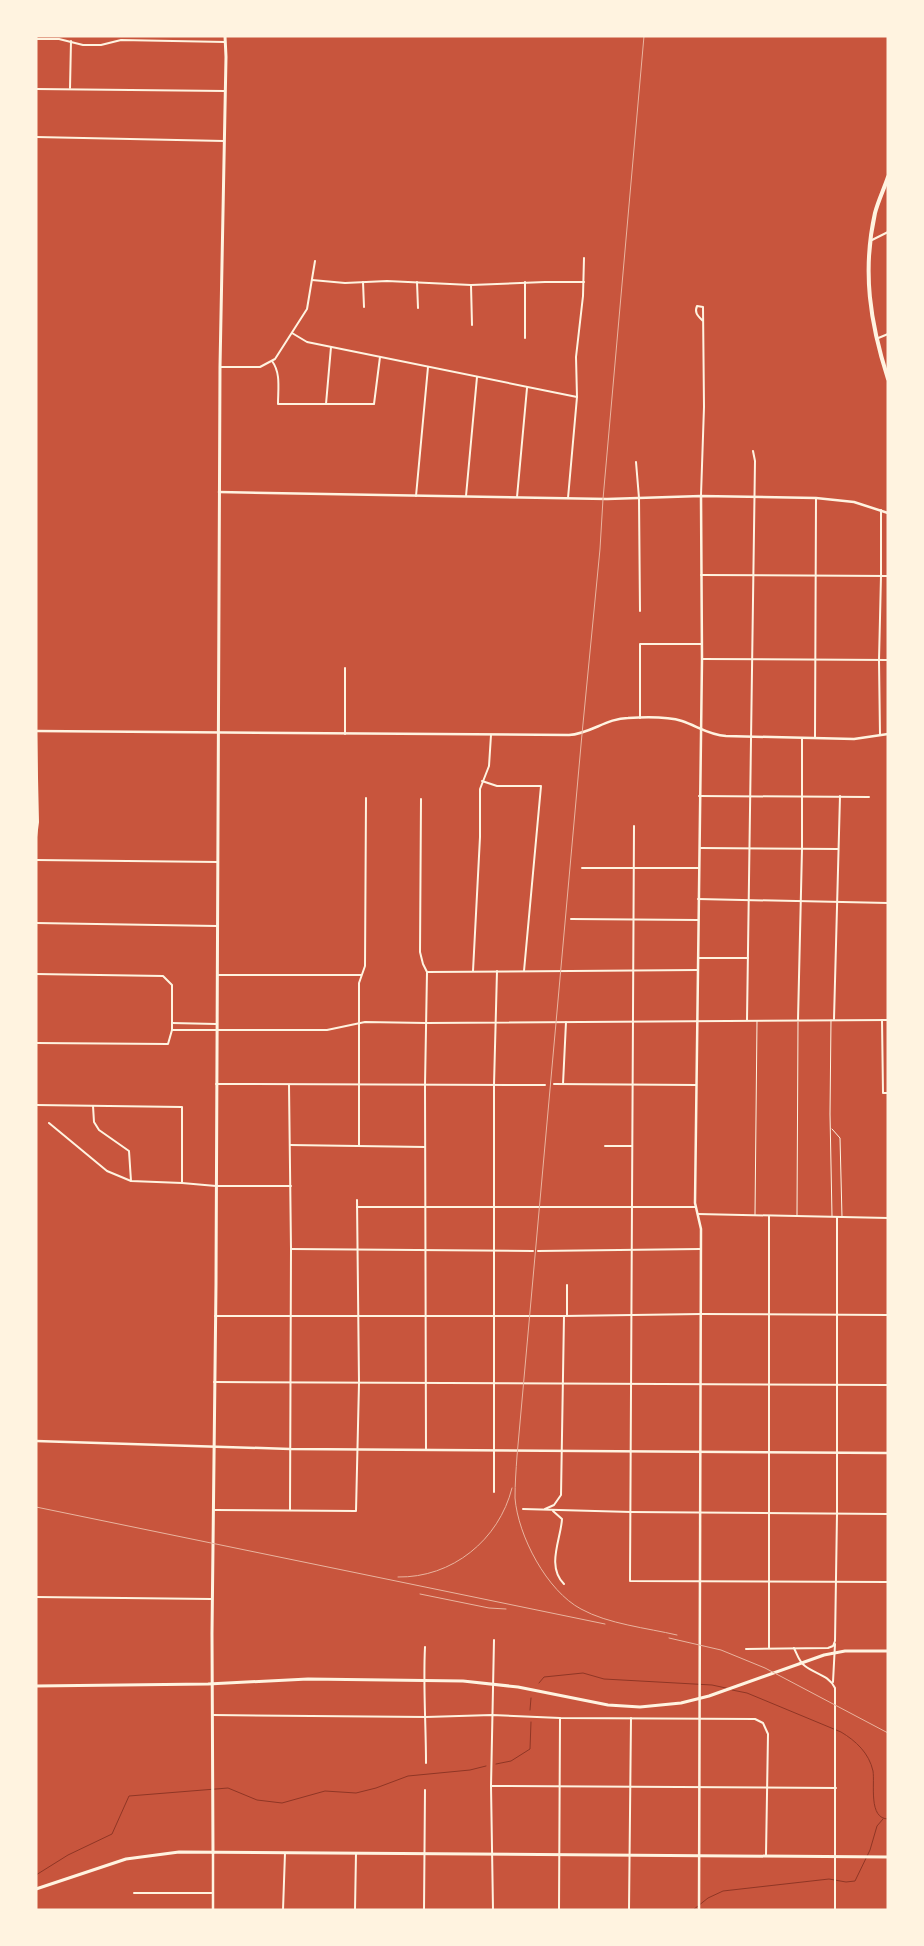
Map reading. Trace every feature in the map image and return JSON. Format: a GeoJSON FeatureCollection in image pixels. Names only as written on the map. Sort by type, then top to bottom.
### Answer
{"type":"FeatureCollection","features":[{"type":"Feature","properties":{"kind":"highway"},"geometry":{"type":"LineString","coordinates":[[888,177],[876,212],[870,241],[869,293],[870,312],[888,379]]}},
{"type":"Feature","properties":{"kind":"main road"},"geometry":{"type":"LineString","coordinates":[[213,1853],[213,1447],[219,492],[225,36]]}},
{"type":"Feature","properties":{"kind":"main road"},"geometry":{"type":"LineString","coordinates":[[36,1686],[213,1683],[299,1679],[423,1680],[492,1683],[608,1705],[640,1707],[709,1696],[824,1655],[845,1652],[888,1651]]}},
{"type":"Feature","properties":{"kind":"main road"},"geometry":{"type":"LineString","coordinates":[[36,1889],[126,1859],[163,1853],[888,1857]]}},
{"type":"Feature","properties":{"kind":"street"},"geometry":{"type":"LineString","coordinates":[[36,39],[60,39],[83,45],[101,45],[120,40],[225,42]]}},
{"type":"Feature","properties":{"kind":"street"},"geometry":{"type":"LineString","coordinates":[[70,88],[71,42]]}},
{"type":"Feature","properties":{"kind":"street"},"geometry":{"type":"LineString","coordinates":[[36,89],[225,91]]}},
{"type":"Feature","properties":{"kind":"street"},"geometry":{"type":"LineString","coordinates":[[36,137],[224,141]]}},
{"type":"Feature","properties":{"kind":"street"},"geometry":{"type":"LineString","coordinates":[[870,241],[888,232]]}},
{"type":"Feature","properties":{"kind":"street"},"geometry":{"type":"LineString","coordinates":[[568,498],[577,397],[576,357],[584,282],[584,258]]}},
{"type":"Feature","properties":{"kind":"street"},"geometry":{"type":"LineString","coordinates":[[220,367],[260,368],[272,361],[307,309],[315,261]]}},
{"type":"Feature","properties":{"kind":"street"},"geometry":{"type":"LineString","coordinates":[[312,280],[345,284],[417,282],[472,285],[525,282],[584,282]]}},
{"type":"Feature","properties":{"kind":"street"},"geometry":{"type":"LineString","coordinates":[[363,282],[364,307]]}},
{"type":"Feature","properties":{"kind":"street"},"geometry":{"type":"LineString","coordinates":[[417,282],[418,308]]}},
{"type":"Feature","properties":{"kind":"street"},"geometry":{"type":"LineString","coordinates":[[525,282],[525,338]]}},
{"type":"Feature","properties":{"kind":"street"},"geometry":{"type":"LineString","coordinates":[[472,285],[472,325]]}},
{"type":"Feature","properties":{"kind":"street"},"geometry":{"type":"LineString","coordinates":[[888,289],[886,312],[888,317]]}},
{"type":"Feature","properties":{"kind":"street"},"geometry":{"type":"LineString","coordinates":[[699,1910],[701,1314],[700,1229],[696,1207],[696,1021],[702,659],[700,496],[704,407],[703,307],[697,306],[696,314],[703,321]]}},
{"type":"Feature","properties":{"kind":"street"},"geometry":{"type":"LineString","coordinates":[[292,333],[307,342],[577,397]]}},
{"type":"Feature","properties":{"kind":"street"},"geometry":{"type":"LineString","coordinates":[[876,339],[888,334]]}},
{"type":"Feature","properties":{"kind":"street"},"geometry":{"type":"LineString","coordinates":[[326,404],[330,347]]}},
{"type":"Feature","properties":{"kind":"street"},"geometry":{"type":"LineString","coordinates":[[272,361],[277,368],[278,375],[278,404],[374,404],[380,357]]}},
{"type":"Feature","properties":{"kind":"street"},"geometry":{"type":"LineString","coordinates":[[416,496],[428,367]]}},
{"type":"Feature","properties":{"kind":"street"},"geometry":{"type":"LineString","coordinates":[[466,497],[478,377]]}},
{"type":"Feature","properties":{"kind":"street"},"geometry":{"type":"LineString","coordinates":[[517,498],[527,387]]}},
{"type":"Feature","properties":{"kind":"street"},"geometry":{"type":"LineString","coordinates":[[747,1020],[756,461],[752,451]]}},
{"type":"Feature","properties":{"kind":"street"},"geometry":{"type":"LineString","coordinates":[[636,462],[639,498],[640,611]]}},
{"type":"Feature","properties":{"kind":"street"},"geometry":{"type":"LineString","coordinates":[[219,492],[517,498],[700,496],[816,498],[854,502],[888,513]]}},
{"type":"Feature","properties":{"kind":"street"},"geometry":{"type":"LineString","coordinates":[[815,739],[816,498]]}},
{"type":"Feature","properties":{"kind":"street"},"geometry":{"type":"LineString","coordinates":[[880,735],[878,660],[881,510]]}},
{"type":"Feature","properties":{"kind":"street"},"geometry":{"type":"LineString","coordinates":[[702,575],[888,576]]}},
{"type":"Feature","properties":{"kind":"street"},"geometry":{"type":"LineString","coordinates":[[640,718],[640,644],[702,644]]}},
{"type":"Feature","properties":{"kind":"street"},"geometry":{"type":"LineString","coordinates":[[702,659],[888,660]]}},
{"type":"Feature","properties":{"kind":"street"},"geometry":{"type":"LineString","coordinates":[[345,668],[345,734]]}},
{"type":"Feature","properties":{"kind":"street"},"geometry":{"type":"LineString","coordinates":[[36,837],[38,822],[36,732],[575,735],[588,732],[618,719],[640,718],[674,719],[717,735],[802,739],[854,739],[888,734]]}},
{"type":"Feature","properties":{"kind":"street"},"geometry":{"type":"LineString","coordinates":[[473,971],[480,837],[480,789],[489,766],[491,735]]}},
{"type":"Feature","properties":{"kind":"street"},"geometry":{"type":"LineString","coordinates":[[798,1020],[803,796],[802,739]]}},
{"type":"Feature","properties":{"kind":"street"},"geometry":{"type":"LineString","coordinates":[[482,781],[498,786],[541,786],[524,971]]}},
{"type":"Feature","properties":{"kind":"street"},"geometry":{"type":"LineString","coordinates":[[699,796],[869,797]]}},
{"type":"Feature","properties":{"kind":"street"},"geometry":{"type":"LineString","coordinates":[[832,1020],[840,796]]}},
{"type":"Feature","properties":{"kind":"street"},"geometry":{"type":"LineString","coordinates":[[359,1146],[359,983],[365,966],[366,798]]}},
{"type":"Feature","properties":{"kind":"street"},"geometry":{"type":"LineString","coordinates":[[421,799],[420,952],[427,972],[425,1085],[427,1250],[426,1450]]}},
{"type":"Feature","properties":{"kind":"street"},"geometry":{"type":"LineString","coordinates":[[634,826],[630,1581],[888,1582]]}},
{"type":"Feature","properties":{"kind":"street"},"geometry":{"type":"LineString","coordinates":[[699,848],[838,849]]}},
{"type":"Feature","properties":{"kind":"street"},"geometry":{"type":"LineString","coordinates":[[36,860],[218,862]]}},
{"type":"Feature","properties":{"kind":"street"},"geometry":{"type":"LineString","coordinates":[[582,868],[699,868]]}},
{"type":"Feature","properties":{"kind":"street"},"geometry":{"type":"LineString","coordinates":[[698,899],[888,903]]}},
{"type":"Feature","properties":{"kind":"street"},"geometry":{"type":"LineString","coordinates":[[571,919],[698,920]]}},
{"type":"Feature","properties":{"kind":"street"},"geometry":{"type":"LineString","coordinates":[[36,922],[217,926]]}},
{"type":"Feature","properties":{"kind":"street"},"geometry":{"type":"LineString","coordinates":[[697,958],[748,958]]}},
{"type":"Feature","properties":{"kind":"street"},"geometry":{"type":"LineString","coordinates":[[427,972],[697,970]]}},
{"type":"Feature","properties":{"kind":"street"},"geometry":{"type":"LineString","coordinates":[[494,1492],[496,1207],[494,1085],[497,971]]}},
{"type":"Feature","properties":{"kind":"street"},"geometry":{"type":"LineString","coordinates":[[36,974],[163,976],[172,985],[172,1030],[168,1044],[36,1043]]}},
{"type":"Feature","properties":{"kind":"street"},"geometry":{"type":"LineString","coordinates":[[217,975],[361,975]]}},
{"type":"Feature","properties":{"kind":"street"},"geometry":{"type":"LineString","coordinates":[[882,1020],[883,1092],[888,1092]]}},
{"type":"Feature","properties":{"kind":"street"},"geometry":{"type":"LineString","coordinates":[[172,1030],[327,1030],[360,1023],[888,1020]]}},
{"type":"Feature","properties":{"kind":"street"},"geometry":{"type":"LineString","coordinates":[[563,1084],[566,1022]]}},
{"type":"Feature","properties":{"kind":"street"},"geometry":{"type":"LineString","coordinates":[[172,1023],[216,1024]]}},
{"type":"Feature","properties":{"kind":"street"},"geometry":{"type":"LineString","coordinates":[[216,1084],[545,1084]]}},
{"type":"Feature","properties":{"kind":"street"},"geometry":{"type":"LineString","coordinates":[[554,1084],[696,1085]]}},
{"type":"Feature","properties":{"kind":"street"},"geometry":{"type":"LineString","coordinates":[[290,1085],[290,1511]]}},
{"type":"Feature","properties":{"kind":"street"},"geometry":{"type":"LineString","coordinates":[[36,1105],[182,1107],[182,1182]]}},
{"type":"Feature","properties":{"kind":"street"},"geometry":{"type":"LineString","coordinates":[[94,1106],[94,1122],[99,1130],[129,1151],[131,1181]]}},
{"type":"Feature","properties":{"kind":"street"},"geometry":{"type":"LineString","coordinates":[[49,1123],[107,1171],[131,1181],[182,1182],[216,1186],[291,1186]]}},
{"type":"Feature","properties":{"kind":"street"},"geometry":{"type":"LineString","coordinates":[[290,1145],[426,1147]]}},
{"type":"Feature","properties":{"kind":"street"},"geometry":{"type":"LineString","coordinates":[[605,1146],[632,1146]]}},
{"type":"Feature","properties":{"kind":"street"},"geometry":{"type":"LineString","coordinates":[[214,1510],[356,1511],[359,1383],[357,1200]]}},
{"type":"Feature","properties":{"kind":"street"},"geometry":{"type":"LineString","coordinates":[[357,1207],[696,1207]]}},
{"type":"Feature","properties":{"kind":"street"},"geometry":{"type":"LineString","coordinates":[[698,1214],[888,1218]]}},
{"type":"Feature","properties":{"kind":"street"},"geometry":{"type":"LineString","coordinates":[[769,1216],[769,1648]]}},
{"type":"Feature","properties":{"kind":"street"},"geometry":{"type":"LineString","coordinates":[[834,1910],[836,1728],[833,1684],[837,1514],[837,1217]]}},
{"type":"Feature","properties":{"kind":"street"},"geometry":{"type":"LineString","coordinates":[[538,1251],[632,1248],[700,1249]]}},
{"type":"Feature","properties":{"kind":"street"},"geometry":{"type":"LineString","coordinates":[[291,1250],[533,1251]]}},
{"type":"Feature","properties":{"kind":"street"},"geometry":{"type":"LineString","coordinates":[[544,1511],[554,1505],[560,1495],[562,1382],[567,1285]]}},
{"type":"Feature","properties":{"kind":"street"},"geometry":{"type":"LineString","coordinates":[[215,1316],[359,1317],[701,1314],[888,1316]]}},
{"type":"Feature","properties":{"kind":"street"},"geometry":{"type":"LineString","coordinates":[[214,1382],[888,1384]]}},
{"type":"Feature","properties":{"kind":"street"},"geometry":{"type":"LineString","coordinates":[[36,1441],[357,1450],[888,1453]]}},
{"type":"Feature","properties":{"kind":"street"},"geometry":{"type":"LineString","coordinates":[[523,1509],[544,1511],[888,1514]]}},
{"type":"Feature","properties":{"kind":"street"},"geometry":{"type":"LineString","coordinates":[[553,1511],[562,1519],[562,1532],[556,1546],[556,1564],[557,1575],[564,1584]]}},
{"type":"Feature","properties":{"kind":"street"},"geometry":{"type":"LineString","coordinates":[[36,1597],[213,1599]]}},
{"type":"Feature","properties":{"kind":"street"},"geometry":{"type":"LineString","coordinates":[[492,1910],[491,1786],[494,1640]]}},
{"type":"Feature","properties":{"kind":"street"},"geometry":{"type":"LineString","coordinates":[[746,1649],[828,1648],[833,1646],[835,1641]]}},
{"type":"Feature","properties":{"kind":"street"},"geometry":{"type":"LineString","coordinates":[[425,1647],[423,1680],[426,1717],[426,1763]]}},
{"type":"Feature","properties":{"kind":"street"},"geometry":{"type":"LineString","coordinates":[[794,1648],[806,1668],[825,1676],[833,1684]]}},
{"type":"Feature","properties":{"kind":"street"},"geometry":{"type":"LineString","coordinates":[[213,1715],[426,1717],[492,1715],[560,1718],[755,1719],[763,1723],[768,1734],[766,1855]]}},
{"type":"Feature","properties":{"kind":"street"},"geometry":{"type":"LineString","coordinates":[[559,1910],[560,1718]]}},
{"type":"Feature","properties":{"kind":"street"},"geometry":{"type":"LineString","coordinates":[[629,1910],[631,1718]]}},
{"type":"Feature","properties":{"kind":"street"},"geometry":{"type":"LineString","coordinates":[[491,1786],[836,1788]]}},
{"type":"Feature","properties":{"kind":"street"},"geometry":{"type":"LineString","coordinates":[[424,1910],[425,1790]]}},
{"type":"Feature","properties":{"kind":"street"},"geometry":{"type":"LineString","coordinates":[[213,1853],[213,1910]]}},
{"type":"Feature","properties":{"kind":"street"},"geometry":{"type":"LineString","coordinates":[[284,1910],[285,1853]]}},
{"type":"Feature","properties":{"kind":"street"},"geometry":{"type":"LineString","coordinates":[[355,1910],[356,1853]]}},
{"type":"Feature","properties":{"kind":"street"},"geometry":{"type":"LineString","coordinates":[[134,1894],[213,1893]]}},
{"type":"Feature","properties":{"kind":"lane"},"geometry":{"type":"LineString","coordinates":[[755,1216],[757,1020]]}},
{"type":"Feature","properties":{"kind":"lane"},"geometry":{"type":"LineString","coordinates":[[797,1216],[798,1020]]}},
{"type":"Feature","properties":{"kind":"lane"},"geometry":{"type":"LineString","coordinates":[[832,1020],[830,1114],[832,1129],[832,1217]]}},
{"type":"Feature","properties":{"kind":"lane"},"geometry":{"type":"LineString","coordinates":[[832,1129],[840,1138],[842,1217]]}},
{"type":"Feature","properties":{"kind":"waterway"},"geometry":{"type":"LineString","coordinates":[[539,1683],[544,1677],[583,1673],[604,1679],[712,1685],[726,1688]]}},
{"type":"Feature","properties":{"kind":"waterway"},"geometry":{"type":"LineString","coordinates":[[732,1690],[747,1693],[841,1732],[852,1739],[865,1753],[871,1765],[875,1807],[882,1817],[888,1819]]}},
{"type":"Feature","properties":{"kind":"waterway"},"geometry":{"type":"LineString","coordinates":[[530,1710],[531,1698]]}},
{"type":"Feature","properties":{"kind":"waterway"},"geometry":{"type":"LineString","coordinates":[[496,1764],[511,1761],[530,1749],[531,1722]]}},
{"type":"Feature","properties":{"kind":"waterway"},"geometry":{"type":"LineString","coordinates":[[36,1875],[68,1855],[112,1834],[129,1796],[228,1788],[257,1800],[282,1803],[325,1791],[356,1793],[408,1776],[470,1770],[486,1766]]}},
{"type":"Feature","properties":{"kind":"waterway"},"geometry":{"type":"LineString","coordinates":[[693,1910],[708,1898],[723,1891],[829,1879],[846,1882],[855,1881],[870,1850],[877,1826],[883,1819]]}},
{"type":"Feature","properties":{"kind":"railway"},"geometry":{"type":"LineString","coordinates":[[644,36],[600,549],[517,1456],[515,1498],[522,1529],[536,1561],[546,1576],[569,1601],[581,1609],[603,1618],[677,1635]]}},
{"type":"Feature","properties":{"kind":"railway"},"geometry":{"type":"LineString","coordinates":[[398,1577],[418,1576],[437,1571],[454,1563],[470,1552],[496,1524],[506,1507],[512,1488]]}},
{"type":"Feature","properties":{"kind":"railway"},"geometry":{"type":"LineString","coordinates":[[36,1507],[605,1624]]}},
{"type":"Feature","properties":{"kind":"railway"},"geometry":{"type":"LineString","coordinates":[[420,1594],[489,1608],[506,1609]]}},
{"type":"Feature","properties":{"kind":"railway"},"geometry":{"type":"LineString","coordinates":[[669,1638],[721,1650],[765,1668],[888,1733]]}}]}
